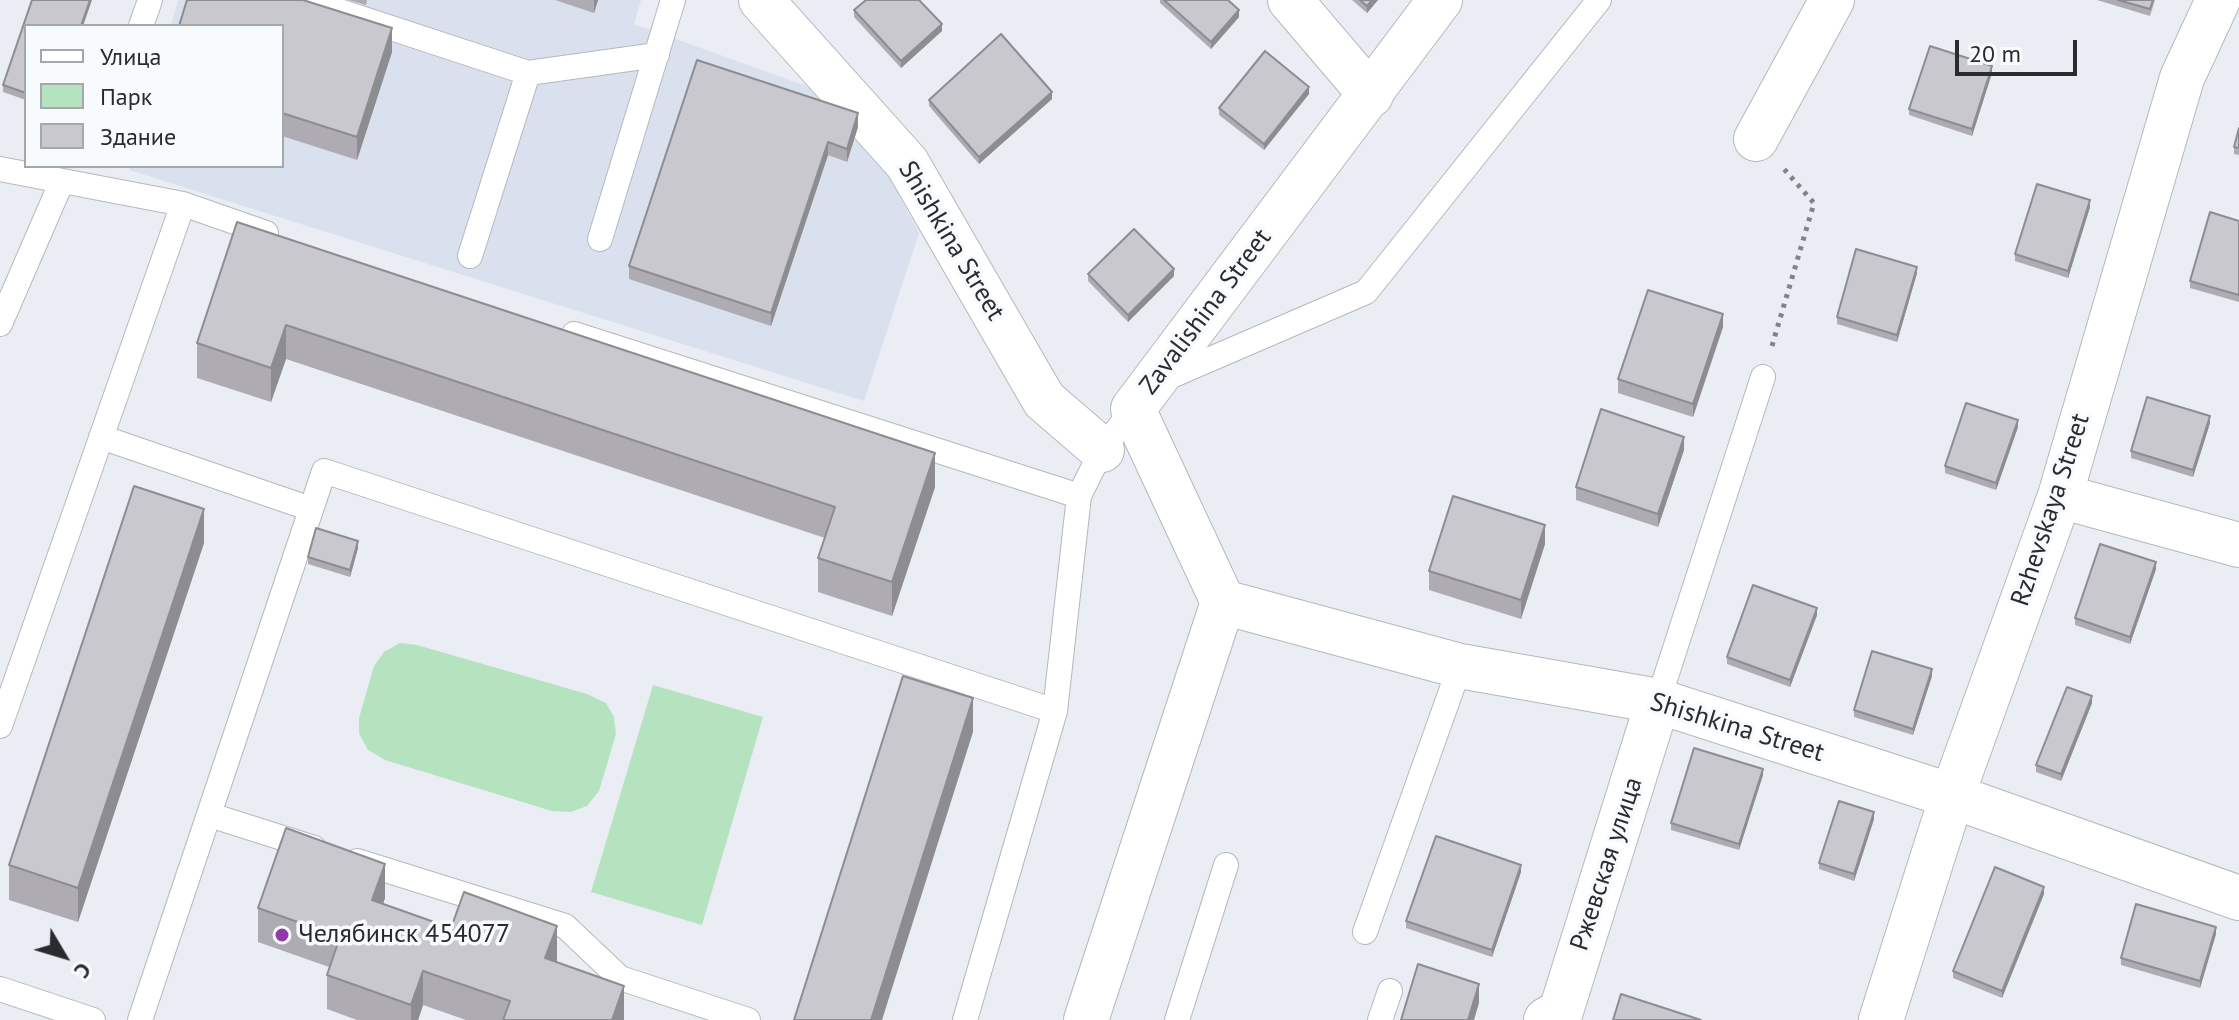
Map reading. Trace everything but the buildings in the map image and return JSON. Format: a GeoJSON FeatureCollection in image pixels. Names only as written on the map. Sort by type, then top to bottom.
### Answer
{"type":"FeatureCollection","features":[{"type":"Feature","properties":{"kind":"street","name":"Shishkina Street"},"geometry":{"type":"LineString","coordinates":[[761,0],[907,163],[1044,400],[1102,450]]}},
{"type":"Feature","properties":{"kind":"street"},"geometry":{"type":"LineString","coordinates":[[1290,0],[1371,95]]}},
{"type":"Feature","properties":{"kind":"street","name":"Zavalishina Street"},"geometry":{"type":"LineString","coordinates":[[1223,602],[1143,396],[1440,0]]}},
{"type":"Feature","properties":{"kind":"street"},"geometry":{"type":"LineString","coordinates":[[1756,139],[1832,0]]}},
{"type":"Feature","properties":{"kind":"street","name":"Rzhevskaya Street"},"geometry":{"type":"LineString","coordinates":[[1881,1020],[1952,796],[2060,496],[2182,78],[2218,0]]}},
{"type":"Feature","properties":{"kind":"street"},"geometry":{"type":"LineString","coordinates":[[2060,496],[2239,545]]}},
{"type":"Feature","properties":{"kind":"street","name":"Shishkina Street"},"geometry":{"type":"LineString","coordinates":[[1223,602],[1460,666],[1658,701],[1952,796],[2239,898]]}},
{"type":"Feature","properties":{"kind":"street"},"geometry":{"type":"LineString","coordinates":[[1086,1020],[1223,602]]}},
{"type":"Feature","properties":{"kind":"street","name":"Ржевская улица"},"geometry":{"type":"LineString","coordinates":[[1546,1020],[1561,1011],[1658,701]]}},
{"type":"Feature","properties":{"kind":"lane"},"geometry":{"type":"LineString","coordinates":[[142,24],[150,0]]}},
{"type":"Feature","properties":{"kind":"lane"},"geometry":{"type":"LineString","coordinates":[[306,0],[528,73],[657,55]]}},
{"type":"Feature","properties":{"kind":"lane"},"geometry":{"type":"LineString","coordinates":[[600,239],[673,0]]}},
{"type":"Feature","properties":{"kind":"lane"},"geometry":{"type":"LineString","coordinates":[[965,1020],[1055,711],[1079,496],[1102,450],[1143,396],[1366,292],[1599,0]]}},
{"type":"Feature","properties":{"kind":"lane"},"geometry":{"type":"LineString","coordinates":[[470,256],[528,73]]}},
{"type":"Feature","properties":{"kind":"lane"},"geometry":{"type":"LineString","coordinates":[[0,169],[80,178],[183,204],[284,239]]}},
{"type":"Feature","properties":{"kind":"lane"},"geometry":{"type":"LineString","coordinates":[[0,324],[80,178]]}},
{"type":"Feature","properties":{"kind":"lane"},"geometry":{"type":"LineString","coordinates":[[0,726],[183,204]]}},
{"type":"Feature","properties":{"kind":"lane"},"geometry":{"type":"LineString","coordinates":[[548,326],[1079,496]]}},
{"type":"Feature","properties":{"kind":"lane"},"geometry":{"type":"LineString","coordinates":[[1658,701],[1763,377]]}},
{"type":"Feature","properties":{"kind":"lane"},"geometry":{"type":"LineString","coordinates":[[101,437],[311,509]]}},
{"type":"Feature","properties":{"kind":"lane"},"geometry":{"type":"LineString","coordinates":[[140,1020],[324,471],[1055,711]]}},
{"type":"Feature","properties":{"kind":"lane"},"geometry":{"type":"LineString","coordinates":[[1365,932],[1460,666]]}},
{"type":"Feature","properties":{"kind":"lane"},"geometry":{"type":"LineString","coordinates":[[210,815],[565,926],[620,978],[748,1020]]}},
{"type":"Feature","properties":{"kind":"lane"},"geometry":{"type":"LineString","coordinates":[[1177,1020],[1226,865]]}},
{"type":"Feature","properties":{"kind":"lane"},"geometry":{"type":"LineString","coordinates":[[0,989],[93,1020]]}},
{"type":"Feature","properties":{"kind":"lane"},"geometry":{"type":"LineString","coordinates":[[1380,1020],[1390,991]]}},
{"type":"Feature","properties":{"kind":"path"},"geometry":{"type":"LineString","coordinates":[[1756,139],[1814,203],[1763,377]]}},
{"type":"Feature","properties":{"kind":"shaded area"},"geometry":{"type":"Polygon","coordinates":[[[178,0],[641,0],[634,24],[848,101],[919,233],[864,401],[129,170],[284,168],[284,24],[172,24],[178,0]]]}},
{"type":"Feature","properties":{"kind":"green space"},"geometry":{"type":"Polygon","coordinates":[[[400,643],[417,645],[587,694],[606,703],[614,717],[616,734],[599,791],[587,806],[571,812],[552,811],[385,760],[368,750],[359,734],[359,718],[374,666],[384,652],[400,643]]]}},
{"type":"Feature","properties":{"kind":"green space"},"geometry":{"type":"Polygon","coordinates":[[[653,685],[763,717],[702,925],[591,892],[653,685]]]}},
{"type":"Feature","properties":{"kind":"place","name":"Челябинск 454077"},"geometry":{"type":"Point","coordinates":[282,935]}}]}
